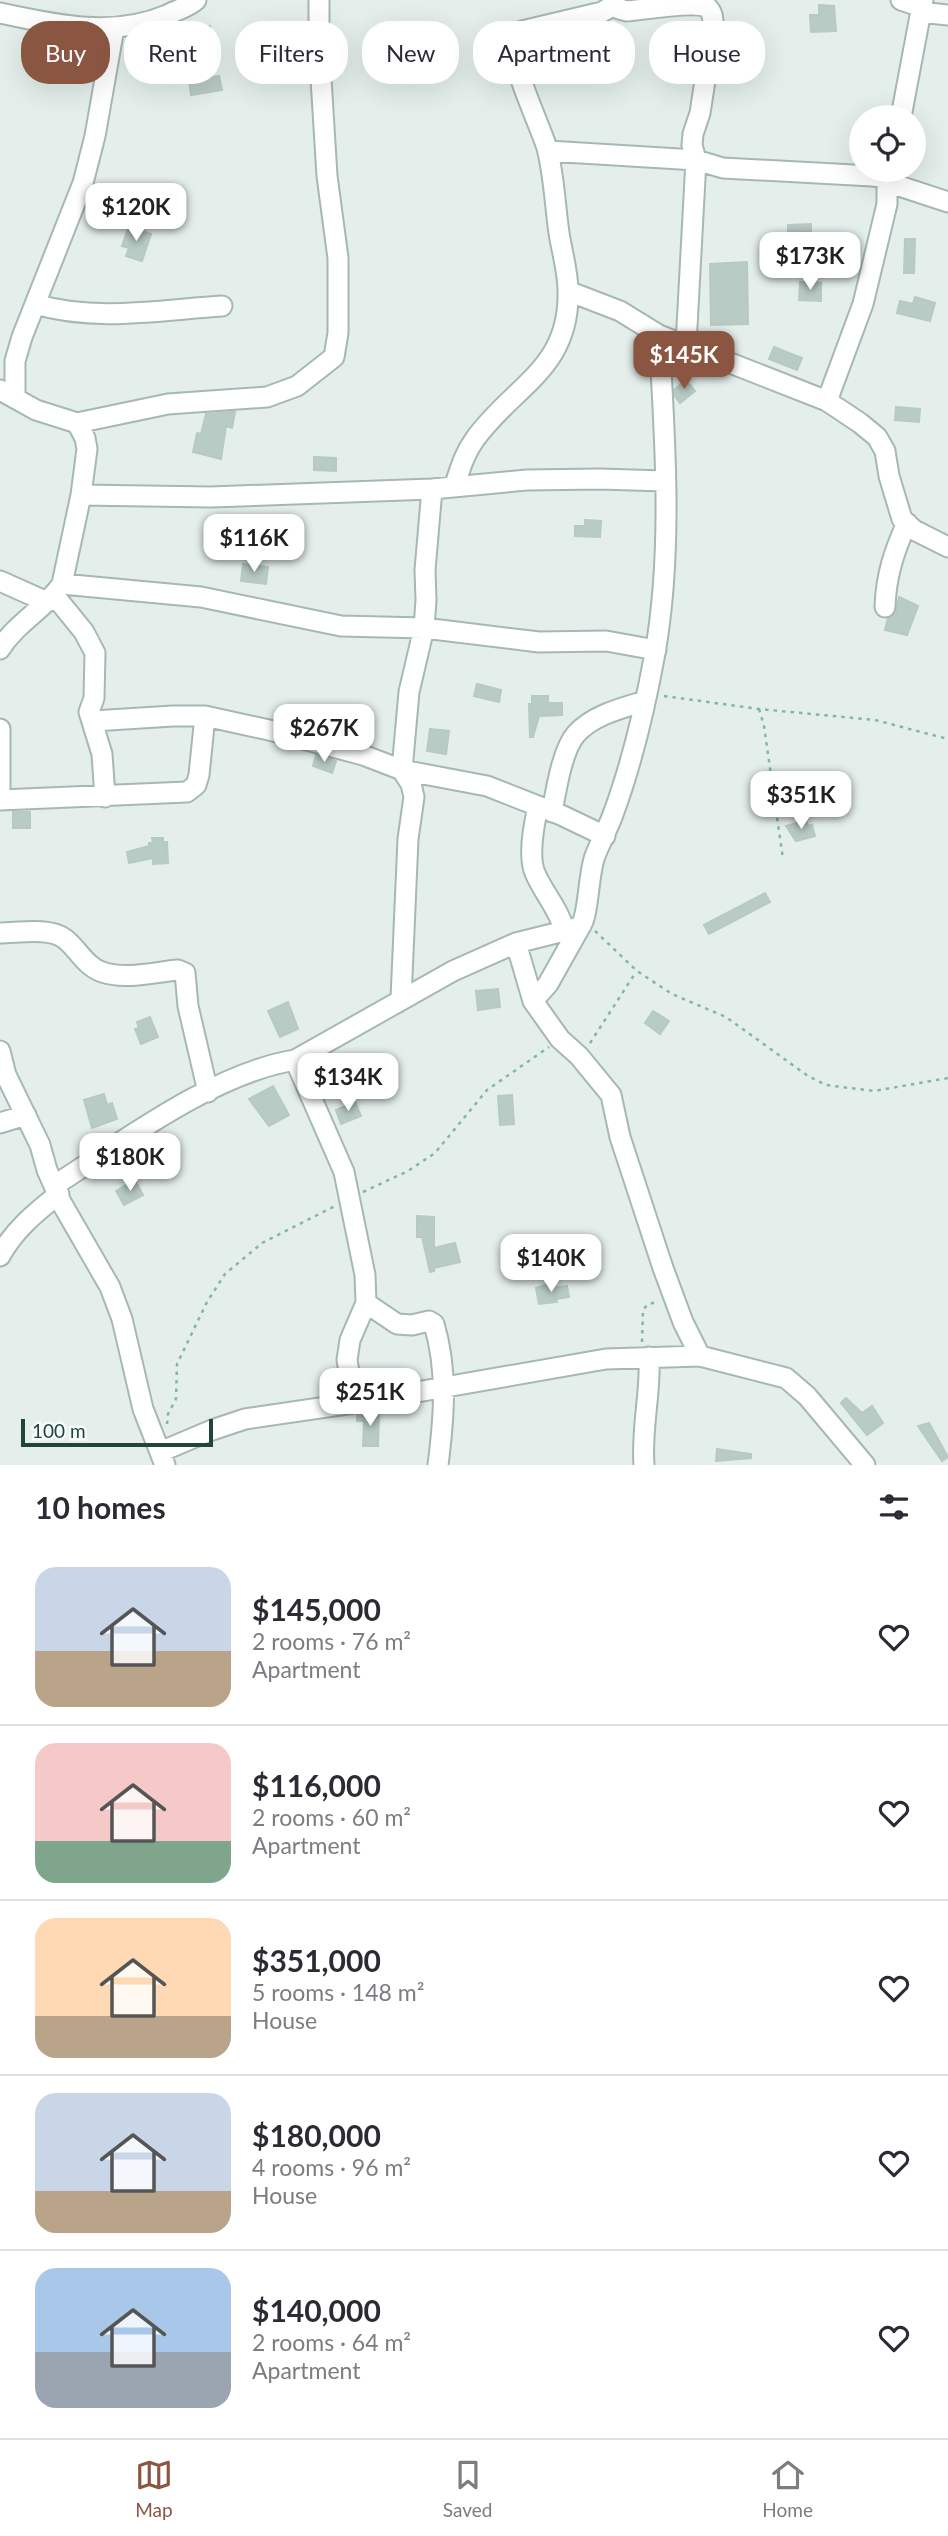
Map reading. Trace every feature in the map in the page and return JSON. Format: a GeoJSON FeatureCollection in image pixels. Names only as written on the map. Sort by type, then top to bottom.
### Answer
{"type":"FeatureCollection","features":[{"type":"Feature","properties":{"kind":"street"},"geometry":{"type":"LineString","coordinates":[[0,13],[66,27],[130,26],[160,18],[197,0]]}},
{"type":"Feature","properties":{"kind":"street"},"geometry":{"type":"LineString","coordinates":[[114,27],[95,136],[83,183],[35,304],[15,361],[6,397],[77,423],[168,404],[267,397],[282,393],[318,372],[334,357],[338,333],[338,258],[327,176],[319,0]]}},
{"type":"Feature","properties":{"kind":"street"},"geometry":{"type":"LineString","coordinates":[[901,0],[948,15]]}},
{"type":"Feature","properties":{"kind":"street"},"geometry":{"type":"LineString","coordinates":[[454,487],[464,456],[476,437],[553,356],[565,323],[568,291],[548,151],[515,57],[513,40],[516,34],[603,12],[613,2],[619,9],[627,11],[691,3],[710,5],[713,29],[700,113],[692,145],[696,160],[686,345]]}},
{"type":"Feature","properties":{"kind":"street"},"geometry":{"type":"LineString","coordinates":[[904,105],[922,7]]}},
{"type":"Feature","properties":{"kind":"street"},"geometry":{"type":"LineString","coordinates":[[548,151],[696,160],[723,168],[849,175]]}},
{"type":"Feature","properties":{"kind":"street"},"geometry":{"type":"LineString","coordinates":[[827,401],[863,304],[887,204],[888,182]]}},
{"type":"Feature","properties":{"kind":"street"},"geometry":{"type":"LineString","coordinates":[[902,182],[948,202]]}},
{"type":"Feature","properties":{"kind":"street"},"geometry":{"type":"LineString","coordinates":[[568,291],[620,311],[659,335],[827,401],[877,437],[885,451],[902,519],[915,530],[948,547]]}},
{"type":"Feature","properties":{"kind":"street"},"geometry":{"type":"LineString","coordinates":[[35,304],[70,312],[110,314],[222,306]]}},
{"type":"Feature","properties":{"kind":"street"},"geometry":{"type":"LineString","coordinates":[[533,1001],[548,984],[577,927],[595,856],[605,836],[625,778],[656,650],[662,587],[665,481],[659,335]]}},
{"type":"Feature","properties":{"kind":"street"},"geometry":{"type":"LineString","coordinates":[[0,649],[27,618],[54,594],[81,495],[87,449],[77,423]]}},
{"type":"Feature","properties":{"kind":"street"},"geometry":{"type":"LineString","coordinates":[[81,495],[211,497],[432,489],[527,480],[665,481]]}},
{"type":"Feature","properties":{"kind":"street"},"geometry":{"type":"LineString","coordinates":[[401,999],[408,839],[414,797],[411,784],[402,770],[409,692],[424,628],[425,570],[432,489]]}},
{"type":"Feature","properties":{"kind":"street"},"geometry":{"type":"LineString","coordinates":[[885,607],[890,567],[907,523]]}},
{"type":"Feature","properties":{"kind":"street"},"geometry":{"type":"LineString","coordinates":[[0,581],[54,594],[201,597],[341,626],[424,628],[539,642],[606,640],[656,650]]}},
{"type":"Feature","properties":{"kind":"street"},"geometry":{"type":"LineString","coordinates":[[54,594],[92,642],[95,653],[94,698],[89,712],[102,754],[105,797]]}},
{"type":"Feature","properties":{"kind":"street"},"geometry":{"type":"LineString","coordinates":[[577,927],[561,916],[533,870],[534,825],[545,809],[575,735],[592,722],[646,698]]}},
{"type":"Feature","properties":{"kind":"street"},"geometry":{"type":"LineString","coordinates":[[93,721],[205,716],[269,730],[363,755],[402,770],[487,786],[605,836]]}},
{"type":"Feature","properties":{"kind":"street"},"geometry":{"type":"LineString","coordinates":[[0,800],[187,792],[196,785],[205,716]]}},
{"type":"Feature","properties":{"kind":"street"},"geometry":{"type":"LineString","coordinates":[[0,729],[0,794]]}},
{"type":"Feature","properties":{"kind":"street"},"geometry":{"type":"LineString","coordinates":[[0,1256],[7,1243],[57,1190],[147,1126],[237,1076],[271,1064],[295,1060],[453,971],[516,943],[577,927]]}},
{"type":"Feature","properties":{"kind":"street"},"geometry":{"type":"LineString","coordinates":[[0,933],[56,935],[65,939],[82,958],[99,971],[125,975],[178,970],[185,973],[188,1006],[208,1092]]}},
{"type":"Feature","properties":{"kind":"street"},"geometry":{"type":"LineString","coordinates":[[516,943],[533,1001],[560,1040],[579,1056],[611,1095],[620,1138],[674,1297],[700,1356]]}},
{"type":"Feature","properties":{"kind":"street"},"geometry":{"type":"LineString","coordinates":[[0,1051],[6,1074],[57,1190],[110,1287],[122,1319],[143,1409],[163,1458],[212,1430],[245,1419],[606,1359],[700,1356],[786,1378],[807,1396],[866,1465]]}},
{"type":"Feature","properties":{"kind":"street"},"geometry":{"type":"LineString","coordinates":[[295,1060],[340,1162],[365,1275],[366,1303],[350,1340],[347,1360],[354,1403]]}},
{"type":"Feature","properties":{"kind":"street"},"geometry":{"type":"LineString","coordinates":[[0,1124],[26,1115]]}},
{"type":"Feature","properties":{"kind":"street"},"geometry":{"type":"LineString","coordinates":[[366,1303],[397,1324],[412,1325],[429,1321],[434,1324],[442,1359],[444,1388],[438,1465]]}},
{"type":"Feature","properties":{"kind":"street"},"geometry":{"type":"LineString","coordinates":[[644,1465],[643,1447],[650,1378],[645,1357]]}},
{"type":"Feature","properties":{"kind":"path"},"geometry":{"type":"LineString","coordinates":[[646,698],[682,697],[759,709],[875,720],[948,739]]}},
{"type":"Feature","properties":{"kind":"path"},"geometry":{"type":"LineString","coordinates":[[759,709],[764,726],[783,859]]}},
{"type":"Feature","properties":{"kind":"path"},"geometry":{"type":"LineString","coordinates":[[577,927],[672,994],[726,1017],[808,1076],[827,1085],[874,1091],[948,1077]]}},
{"type":"Feature","properties":{"kind":"path"},"geometry":{"type":"LineString","coordinates":[[579,1056],[607,1020],[637,971]]}},
{"type":"Feature","properties":{"kind":"path"},"geometry":{"type":"LineString","coordinates":[[166,1427],[168,1414],[176,1399],[177,1364],[207,1302],[225,1274],[261,1243],[408,1171],[435,1153],[488,1090],[560,1040]]}},
{"type":"Feature","properties":{"kind":"path"},"geometry":{"type":"LineString","coordinates":[[645,1357],[643,1310],[648,1304],[674,1297]]}},
{"type":"Feature","properties":{"kind":"building"},"geometry":{"type":"Polygon","coordinates":[[[819,5],[834,6],[836,31],[811,32],[810,15],[819,15],[819,5]]]}},
{"type":"Feature","properties":{"kind":"building"},"geometry":{"type":"Polygon","coordinates":[[[189,84],[221,84],[222,90],[191,95],[189,84]]]}},
{"type":"Feature","properties":{"kind":"building"},"geometry":{"type":"Polygon","coordinates":[[[811,224],[816,253],[776,254],[775,243],[781,243],[781,234],[788,234],[788,225],[811,224]]]}},
{"type":"Feature","properties":{"kind":"building"},"geometry":{"type":"Polygon","coordinates":[[[129,226],[151,234],[142,261],[126,256],[129,248],[122,246],[129,226]]]}},
{"type":"Feature","properties":{"kind":"building"},"geometry":{"type":"Polygon","coordinates":[[[905,239],[915,239],[914,273],[904,273],[905,239]]]}},
{"type":"Feature","properties":{"kind":"building"},"geometry":{"type":"Polygon","coordinates":[[[747,262],[748,324],[711,325],[710,264],[747,262]]]}},
{"type":"Feature","properties":{"kind":"building"},"geometry":{"type":"Polygon","coordinates":[[[800,282],[821,283],[821,301],[799,300],[800,282]]]}},
{"type":"Feature","properties":{"kind":"building"},"geometry":{"type":"Polygon","coordinates":[[[915,297],[935,303],[930,321],[897,313],[900,301],[913,304],[915,297]]]}},
{"type":"Feature","properties":{"kind":"building"},"geometry":{"type":"Polygon","coordinates":[[[774,347],[802,358],[797,370],[769,359],[774,347]]]}},
{"type":"Feature","properties":{"kind":"building"},"geometry":{"type":"Polygon","coordinates":[[[686,380],[695,391],[680,403],[674,390],[686,380]]]}},
{"type":"Feature","properties":{"kind":"building"},"geometry":{"type":"Polygon","coordinates":[[[896,407],[920,409],[919,422],[895,420],[896,407]]]}},
{"type":"Feature","properties":{"kind":"building"},"geometry":{"type":"Polygon","coordinates":[[[235,412],[232,428],[226,426],[221,459],[193,452],[197,433],[201,434],[206,414],[235,412]]]}},
{"type":"Feature","properties":{"kind":"building"},"geometry":{"type":"Polygon","coordinates":[[[314,457],[336,458],[336,471],[314,470],[314,457]]]}},
{"type":"Feature","properties":{"kind":"building"},"geometry":{"type":"Polygon","coordinates":[[[585,520],[601,521],[600,537],[575,536],[575,526],[585,526],[585,520]]]}},
{"type":"Feature","properties":{"kind":"building"},"geometry":{"type":"Polygon","coordinates":[[[243,564],[268,567],[266,584],[241,581],[243,564]]]}},
{"type":"Feature","properties":{"kind":"building"},"geometry":{"type":"Polygon","coordinates":[[[899,597],[918,606],[907,635],[885,630],[888,618],[896,613],[899,597]]]}},
{"type":"Feature","properties":{"kind":"building"},"geometry":{"type":"Polygon","coordinates":[[[477,684],[501,690],[499,702],[474,696],[477,684]]]}},
{"type":"Feature","properties":{"kind":"building"},"geometry":{"type":"Polygon","coordinates":[[[532,696],[548,696],[548,703],[562,703],[562,715],[539,716],[533,737],[530,737],[529,704],[532,704],[532,696]]]}},
{"type":"Feature","properties":{"kind":"building"},"geometry":{"type":"Polygon","coordinates":[[[430,729],[449,731],[446,754],[427,751],[430,729]]]}},
{"type":"Feature","properties":{"kind":"building"},"geometry":{"type":"Polygon","coordinates":[[[316,755],[336,761],[332,773],[313,766],[316,755]]]}},
{"type":"Feature","properties":{"kind":"building"},"geometry":{"type":"Polygon","coordinates":[[[13,812],[30,812],[30,828],[13,828],[13,812]]]}},
{"type":"Feature","properties":{"kind":"building"},"geometry":{"type":"Polygon","coordinates":[[[806,820],[808,826],[812,825],[815,836],[796,841],[786,826],[806,820]]]}},
{"type":"Feature","properties":{"kind":"building"},"geometry":{"type":"Polygon","coordinates":[[[152,838],[163,838],[163,842],[167,842],[168,863],[153,864],[153,858],[129,863],[127,852],[149,846],[149,843],[153,843],[152,838]]]}},
{"type":"Feature","properties":{"kind":"building"},"geometry":{"type":"Polygon","coordinates":[[[765,893],[770,902],[709,934],[704,925],[765,893]]]}},
{"type":"Feature","properties":{"kind":"building"},"geometry":{"type":"Polygon","coordinates":[[[498,989],[500,1007],[478,1010],[476,991],[498,989]]]}},
{"type":"Feature","properties":{"kind":"building"},"geometry":{"type":"Polygon","coordinates":[[[288,1002],[298,1029],[280,1037],[268,1011],[288,1002]]]}},
{"type":"Feature","properties":{"kind":"building"},"geometry":{"type":"Polygon","coordinates":[[[653,1011],[669,1021],[660,1034],[645,1023],[653,1011]]]}},
{"type":"Feature","properties":{"kind":"building"},"geometry":{"type":"Polygon","coordinates":[[[150,1017],[158,1037],[141,1044],[135,1029],[139,1028],[137,1022],[150,1017]]]}},
{"type":"Feature","properties":{"kind":"building"},"geometry":{"type":"Polygon","coordinates":[[[273,1086],[289,1115],[269,1126],[249,1099],[273,1086]]]}},
{"type":"Feature","properties":{"kind":"building"},"geometry":{"type":"Polygon","coordinates":[[[104,1094],[107,1105],[112,1103],[117,1119],[92,1128],[84,1100],[104,1094]]]}},
{"type":"Feature","properties":{"kind":"building"},"geometry":{"type":"Polygon","coordinates":[[[512,1095],[514,1124],[500,1125],[498,1096],[512,1095]]]}},
{"type":"Feature","properties":{"kind":"building"},"geometry":{"type":"Polygon","coordinates":[[[355,1102],[361,1116],[341,1124],[336,1110],[355,1102]]]}},
{"type":"Feature","properties":{"kind":"building"},"geometry":{"type":"Polygon","coordinates":[[[135,1180],[143,1195],[124,1205],[116,1191],[135,1180]]]}},
{"type":"Feature","properties":{"kind":"building"},"geometry":{"type":"Polygon","coordinates":[[[417,1216],[434,1217],[434,1248],[455,1243],[460,1262],[434,1268],[434,1271],[430,1272],[422,1237],[417,1237],[417,1216]]]}},
{"type":"Feature","properties":{"kind":"building"},"geometry":{"type":"Polygon","coordinates":[[[552,1283],[553,1288],[567,1286],[569,1297],[556,1299],[557,1302],[539,1304],[536,1288],[552,1283]]]}},
{"type":"Feature","properties":{"kind":"building"},"geometry":{"type":"Polygon","coordinates":[[[846,1398],[862,1413],[872,1406],[883,1423],[867,1435],[841,1403],[846,1398]]]}},
{"type":"Feature","properties":{"kind":"building"},"geometry":{"type":"Polygon","coordinates":[[[379,1411],[378,1446],[363,1446],[364,1421],[357,1421],[357,1415],[379,1411]]]}},
{"type":"Feature","properties":{"kind":"building"},"geometry":{"type":"Polygon","coordinates":[[[929,1423],[948,1457],[942,1461],[918,1426],[929,1423]]]}},
{"type":"Feature","properties":{"kind":"building"},"geometry":{"type":"Polygon","coordinates":[[[717,1449],[751,1454],[751,1458],[716,1461],[717,1449]]]}}]}
